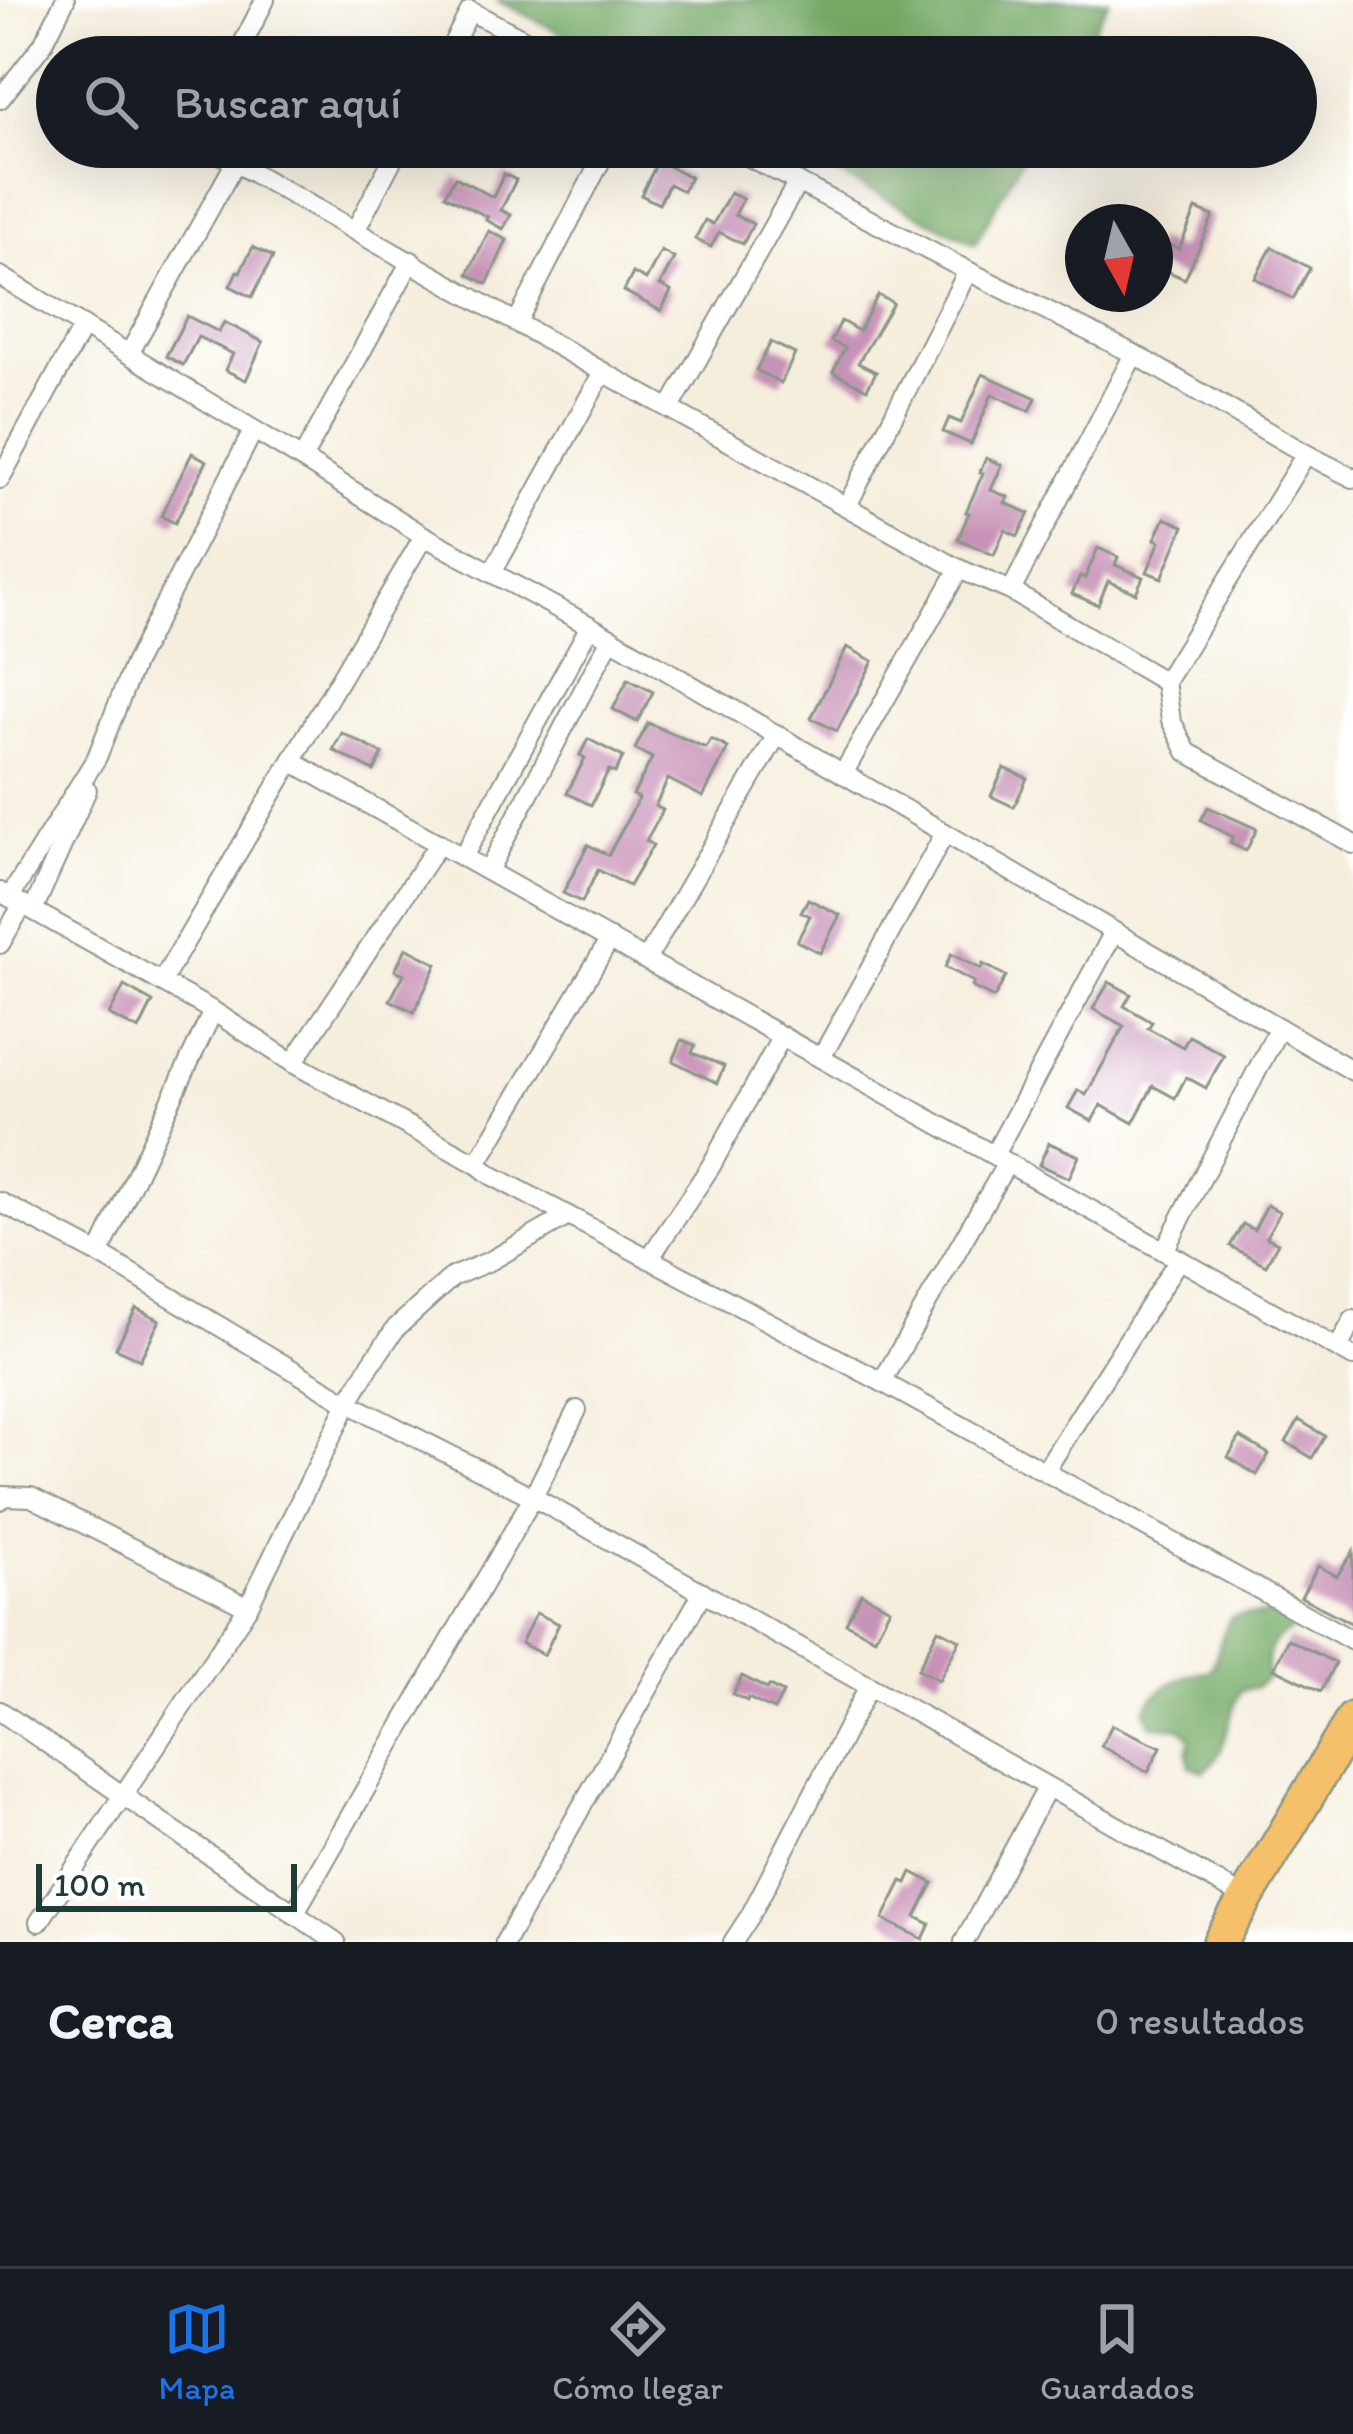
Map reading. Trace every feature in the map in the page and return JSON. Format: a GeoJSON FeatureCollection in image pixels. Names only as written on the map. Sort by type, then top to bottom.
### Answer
{"type":"FeatureCollection","features":[{"type":"Feature","properties":{"kind":"highway"},"geometry":{"type":"LineString","coordinates":[[1220,1942],[1353,1719]]}},
{"type":"Feature","properties":{"kind":"street"},"geometry":{"type":"LineString","coordinates":[[47,36],[65,0]]}},
{"type":"Feature","properties":{"kind":"street"},"geometry":{"type":"LineString","coordinates":[[247,36],[265,0]]}},
{"type":"Feature","properties":{"kind":"street"},"geometry":{"type":"LineString","coordinates":[[457,36],[470,11],[518,36]]}},
{"type":"Feature","properties":{"kind":"street"},"geometry":{"type":"LineString","coordinates":[[0,99],[36,53]]}},
{"type":"Feature","properties":{"kind":"street"},"geometry":{"type":"LineString","coordinates":[[129,354],[232,168]]}},
{"type":"Feature","properties":{"kind":"street"},"geometry":{"type":"LineString","coordinates":[[244,168],[1165,682]]}},
{"type":"Feature","properties":{"kind":"street"},"geometry":{"type":"LineString","coordinates":[[356,230],[388,168]]}},
{"type":"Feature","properties":{"kind":"street"},"geometry":{"type":"LineString","coordinates":[[518,322],[597,168]]}},
{"type":"Feature","properties":{"kind":"street"},"geometry":{"type":"LineString","coordinates":[[771,168],[1134,354],[1353,478]]}},
{"type":"Feature","properties":{"kind":"street"},"geometry":{"type":"LineString","coordinates":[[670,408],[798,182]]}},
{"type":"Feature","properties":{"kind":"street"},"geometry":{"type":"LineString","coordinates":[[302,459],[411,261]]}},
{"type":"Feature","properties":{"kind":"street"},"geometry":{"type":"LineString","coordinates":[[847,506],[968,271]]}},
{"type":"Feature","properties":{"kind":"street"},"geometry":{"type":"LineString","coordinates":[[0,276],[424,536],[611,638],[1353,1072]]}},
{"type":"Feature","properties":{"kind":"street"},"geometry":{"type":"LineString","coordinates":[[0,478],[83,326]]}},
{"type":"Feature","properties":{"kind":"street"},"geometry":{"type":"LineString","coordinates":[[1011,592],[1134,354]]}},
{"type":"Feature","properties":{"kind":"street"},"geometry":{"type":"LineString","coordinates":[[492,573],[604,372]]}},
{"type":"Feature","properties":{"kind":"street"},"geometry":{"type":"LineString","coordinates":[[0,944],[16,900],[96,772],[97,757],[134,664],[253,430]]}},
{"type":"Feature","properties":{"kind":"street"},"geometry":{"type":"LineString","coordinates":[[1306,454],[1165,682],[1171,720],[1187,752],[1353,844]]}},
{"type":"Feature","properties":{"kind":"street"},"geometry":{"type":"LineString","coordinates":[[162,981],[424,536]]}},
{"type":"Feature","properties":{"kind":"street"},"geometry":{"type":"LineString","coordinates":[[843,774],[958,568]]}},
{"type":"Feature","properties":{"kind":"street"},"geometry":{"type":"LineString","coordinates":[[463,857],[590,626]]}},
{"type":"Feature","properties":{"kind":"street"},"geometry":{"type":"LineString","coordinates":[[488,871],[611,638]]}},
{"type":"Feature","properties":{"kind":"street"},"geometry":{"type":"LineString","coordinates":[[646,960],[777,735]]}},
{"type":"Feature","properties":{"kind":"street"},"geometry":{"type":"LineString","coordinates":[[293,762],[1346,1352],[1353,1320]]}},
{"type":"Feature","properties":{"kind":"street"},"geometry":{"type":"LineString","coordinates":[[820,1058],[945,833]]}},
{"type":"Feature","properties":{"kind":"street"},"geometry":{"type":"LineString","coordinates":[[293,1063],[439,844]]}},
{"type":"Feature","properties":{"kind":"street"},"geometry":{"type":"LineString","coordinates":[[16,900],[491,1174],[1353,1641]]}},
{"type":"Feature","properties":{"kind":"street"},"geometry":{"type":"LineString","coordinates":[[882,1382],[1114,932]]}},
{"type":"Feature","properties":{"kind":"street"},"geometry":{"type":"LineString","coordinates":[[477,1164],[610,940]]}},
{"type":"Feature","properties":{"kind":"street"},"geometry":{"type":"LineString","coordinates":[[99,1254],[213,1011]]}},
{"type":"Feature","properties":{"kind":"street"},"geometry":{"type":"LineString","coordinates":[[1045,1471],[1172,1255],[1279,1028]]}},
{"type":"Feature","properties":{"kind":"street"},"geometry":{"type":"LineString","coordinates":[[649,1259],[711,1166],[782,1036]]}},
{"type":"Feature","properties":{"kind":"street"},"geometry":{"type":"LineString","coordinates":[[0,1202],[99,1254],[348,1403],[533,1497],[1247,1899]]}},
{"type":"Feature","properties":{"kind":"street"},"geometry":{"type":"LineString","coordinates":[[39,1922],[248,1607],[348,1403],[396,1328],[452,1277],[568,1216]]}},
{"type":"Feature","properties":{"kind":"street"},"geometry":{"type":"LineString","coordinates":[[293,1914],[533,1497],[577,1410]]}},
{"type":"Feature","properties":{"kind":"street"},"geometry":{"type":"LineString","coordinates":[[0,1500],[3,1496],[31,1497],[248,1607]]}},
{"type":"Feature","properties":{"kind":"street"},"geometry":{"type":"LineString","coordinates":[[505,1942],[703,1592]]}},
{"type":"Feature","properties":{"kind":"street"},"geometry":{"type":"LineString","coordinates":[[734,1942],[869,1686]]}},
{"type":"Feature","properties":{"kind":"street"},"geometry":{"type":"LineString","coordinates":[[0,1712],[336,1942]]}},
{"type":"Feature","properties":{"kind":"street"},"geometry":{"type":"LineString","coordinates":[[964,1942],[1047,1788]]}},
{"type":"Feature","properties":{"kind":"green space"},"geometry":{"type":"Polygon","coordinates":[[[496,0],[1109,0],[1089,36],[567,36],[496,0]]]}},
{"type":"Feature","properties":{"kind":"green space"},"geometry":{"type":"Polygon","coordinates":[[[826,168],[1017,168],[975,244],[826,168]]]}},
{"type":"Feature","properties":{"kind":"green space"},"geometry":{"type":"Polygon","coordinates":[[[1275,1615],[1288,1621],[1290,1631],[1270,1650],[1267,1678],[1241,1690],[1224,1743],[1204,1771],[1190,1766],[1191,1738],[1181,1728],[1152,1726],[1145,1710],[1172,1683],[1209,1671],[1231,1617],[1275,1615]]]}},
{"type":"Feature","properties":{"kind":"building"},"geometry":{"type":"Polygon","coordinates":[[[654,168],[672,168],[690,177],[683,191],[669,184],[659,204],[641,195],[654,168]]]}},
{"type":"Feature","properties":{"kind":"building"},"geometry":{"type":"Polygon","coordinates":[[[504,174],[516,180],[501,210],[511,215],[503,229],[445,195],[455,177],[493,197],[504,174]]]}},
{"type":"Feature","properties":{"kind":"building"},"geometry":{"type":"Polygon","coordinates":[[[730,193],[743,199],[735,215],[753,224],[743,244],[719,232],[711,247],[695,239],[705,220],[713,224],[730,193]]]}},
{"type":"Feature","properties":{"kind":"building"},"geometry":{"type":"Polygon","coordinates":[[[1196,209],[1213,216],[1185,279],[1173,274],[1173,246],[1179,249],[1196,209]]]}},
{"type":"Feature","properties":{"kind":"building"},"geometry":{"type":"Polygon","coordinates":[[[489,231],[507,240],[487,284],[468,274],[489,231]]]}},
{"type":"Feature","properties":{"kind":"building"},"geometry":{"type":"Polygon","coordinates":[[[253,247],[273,257],[252,297],[230,286],[253,247]]]}},
{"type":"Feature","properties":{"kind":"building"},"geometry":{"type":"Polygon","coordinates":[[[1272,247],[1310,268],[1293,299],[1255,278],[1272,247]]]}},
{"type":"Feature","properties":{"kind":"building"},"geometry":{"type":"Polygon","coordinates":[[[661,251],[674,258],[660,285],[671,291],[661,311],[624,291],[633,273],[646,280],[661,251]]]}},
{"type":"Feature","properties":{"kind":"building"},"geometry":{"type":"Polygon","coordinates":[[[878,295],[893,303],[858,363],[876,372],[867,389],[833,372],[845,348],[831,341],[841,321],[859,331],[878,295]]]}},
{"type":"Feature","properties":{"kind":"building"},"geometry":{"type":"Polygon","coordinates":[[[187,316],[219,332],[224,322],[263,342],[246,380],[225,370],[233,354],[198,337],[183,365],[166,356],[187,316]]]}},
{"type":"Feature","properties":{"kind":"building"},"geometry":{"type":"Polygon","coordinates":[[[771,342],[795,354],[781,383],[756,370],[771,342]]]}},
{"type":"Feature","properties":{"kind":"building"},"geometry":{"type":"Polygon","coordinates":[[[983,374],[1036,398],[1030,411],[992,394],[971,444],[943,432],[949,418],[961,423],[983,374]]]}},
{"type":"Feature","properties":{"kind":"building"},"geometry":{"type":"Polygon","coordinates":[[[192,453],[207,461],[175,523],[161,516],[192,453]]]}},
{"type":"Feature","properties":{"kind":"building"},"geometry":{"type":"Polygon","coordinates":[[[986,458],[1002,465],[991,490],[1008,497],[1005,503],[1029,513],[1018,536],[1005,530],[994,555],[958,539],[986,458]]]}},
{"type":"Feature","properties":{"kind":"building"},"geometry":{"type":"Polygon","coordinates":[[[1165,518],[1184,526],[1162,578],[1147,572],[1165,518]]]}},
{"type":"Feature","properties":{"kind":"building"},"geometry":{"type":"Polygon","coordinates":[[[1098,548],[1118,557],[1115,565],[1143,577],[1136,593],[1108,581],[1098,605],[1072,594],[1098,548]]]}},
{"type":"Feature","properties":{"kind":"building"},"geometry":{"type":"Polygon","coordinates":[[[847,647],[873,661],[837,731],[811,718],[847,647]]]}},
{"type":"Feature","properties":{"kind":"building"},"geometry":{"type":"Polygon","coordinates":[[[628,679],[653,692],[637,722],[613,709],[628,679]]]}},
{"type":"Feature","properties":{"kind":"building"},"geometry":{"type":"Polygon","coordinates":[[[648,723],[706,748],[711,739],[728,748],[703,797],[668,779],[655,806],[663,810],[646,841],[653,845],[629,886],[598,870],[582,902],[563,893],[588,845],[608,855],[639,798],[633,795],[652,758],[635,749],[648,723]]]}},
{"type":"Feature","properties":{"kind":"building"},"geometry":{"type":"Polygon","coordinates":[[[342,733],[383,754],[374,771],[333,750],[342,733]]]}},
{"type":"Feature","properties":{"kind":"building"},"geometry":{"type":"Polygon","coordinates":[[[588,739],[623,757],[615,773],[609,770],[591,805],[567,793],[585,758],[580,755],[588,739]]]}},
{"type":"Feature","properties":{"kind":"building"},"geometry":{"type":"Polygon","coordinates":[[[1004,768],[1027,778],[1014,807],[991,796],[1004,768]]]}},
{"type":"Feature","properties":{"kind":"building"},"geometry":{"type":"Polygon","coordinates":[[[1208,807],[1257,829],[1246,851],[1230,843],[1233,837],[1201,820],[1208,807]]]}},
{"type":"Feature","properties":{"kind":"building"},"geometry":{"type":"Polygon","coordinates":[[[808,899],[840,915],[820,953],[797,941],[810,916],[801,912],[808,899]]]}},
{"type":"Feature","properties":{"kind":"building"},"geometry":{"type":"Polygon","coordinates":[[[406,948],[437,964],[414,1012],[390,1000],[404,974],[395,970],[406,948]]]}},
{"type":"Feature","properties":{"kind":"building"},"geometry":{"type":"Polygon","coordinates":[[[951,954],[1006,976],[994,998],[945,967],[951,954]]]}},
{"type":"Feature","properties":{"kind":"building"},"geometry":{"type":"Polygon","coordinates":[[[1109,982],[1131,994],[1124,1006],[1152,1022],[1148,1028],[1183,1047],[1189,1036],[1224,1055],[1206,1088],[1186,1077],[1175,1098],[1153,1086],[1133,1123],[1101,1105],[1092,1121],[1068,1108],[1078,1090],[1086,1095],[1124,1026],[1093,1009],[1109,982]]]}},
{"type":"Feature","properties":{"kind":"building"},"geometry":{"type":"Polygon","coordinates":[[[124,986],[153,1002],[139,1030],[109,1015],[124,986]]]}},
{"type":"Feature","properties":{"kind":"building"},"geometry":{"type":"Polygon","coordinates":[[[682,1040],[695,1045],[692,1053],[724,1066],[717,1083],[673,1061],[682,1040]]]}},
{"type":"Feature","properties":{"kind":"building"},"geometry":{"type":"Polygon","coordinates":[[[1049,1143],[1079,1156],[1069,1178],[1039,1165],[1049,1143]]]}},
{"type":"Feature","properties":{"kind":"building"},"geometry":{"type":"Polygon","coordinates":[[[1267,1205],[1280,1212],[1266,1237],[1278,1243],[1266,1265],[1230,1246],[1243,1224],[1254,1230],[1267,1205]]]}},
{"type":"Feature","properties":{"kind":"building"},"geometry":{"type":"Polygon","coordinates":[[[136,1308],[160,1320],[140,1360],[116,1348],[136,1308]]]}},
{"type":"Feature","properties":{"kind":"building"},"geometry":{"type":"Polygon","coordinates":[[[1299,1420],[1325,1436],[1312,1458],[1286,1442],[1299,1420]]]}},
{"type":"Feature","properties":{"kind":"building"},"geometry":{"type":"Polygon","coordinates":[[[1240,1437],[1269,1454],[1257,1475],[1228,1457],[1240,1437]]]}},
{"type":"Feature","properties":{"kind":"building"},"geometry":{"type":"Polygon","coordinates":[[[1353,1552],[1353,1624],[1301,1597],[1318,1566],[1337,1576],[1353,1552]]]}},
{"type":"Feature","properties":{"kind":"building"},"geometry":{"type":"Polygon","coordinates":[[[861,1593],[890,1608],[875,1638],[846,1623],[861,1593]]]}},
{"type":"Feature","properties":{"kind":"building"},"geometry":{"type":"Polygon","coordinates":[[[536,1613],[559,1624],[544,1655],[521,1643],[536,1613]]]}},
{"type":"Feature","properties":{"kind":"building"},"geometry":{"type":"Polygon","coordinates":[[[938,1629],[960,1640],[939,1680],[918,1669],[938,1629]]]}},
{"type":"Feature","properties":{"kind":"building"},"geometry":{"type":"Polygon","coordinates":[[[1288,1639],[1335,1663],[1321,1691],[1274,1668],[1288,1639]]]}},
{"type":"Feature","properties":{"kind":"building"},"geometry":{"type":"Polygon","coordinates":[[[742,1676],[783,1693],[774,1710],[733,1694],[742,1676]]]}},
{"type":"Feature","properties":{"kind":"building"},"geometry":{"type":"Polygon","coordinates":[[[1112,1725],[1161,1747],[1148,1772],[1101,1746],[1112,1725]]]}},
{"type":"Feature","properties":{"kind":"building"},"geometry":{"type":"Polygon","coordinates":[[[912,1872],[933,1883],[916,1917],[930,1924],[923,1939],[883,1919],[902,1881],[907,1883],[912,1872]]]}}]}
